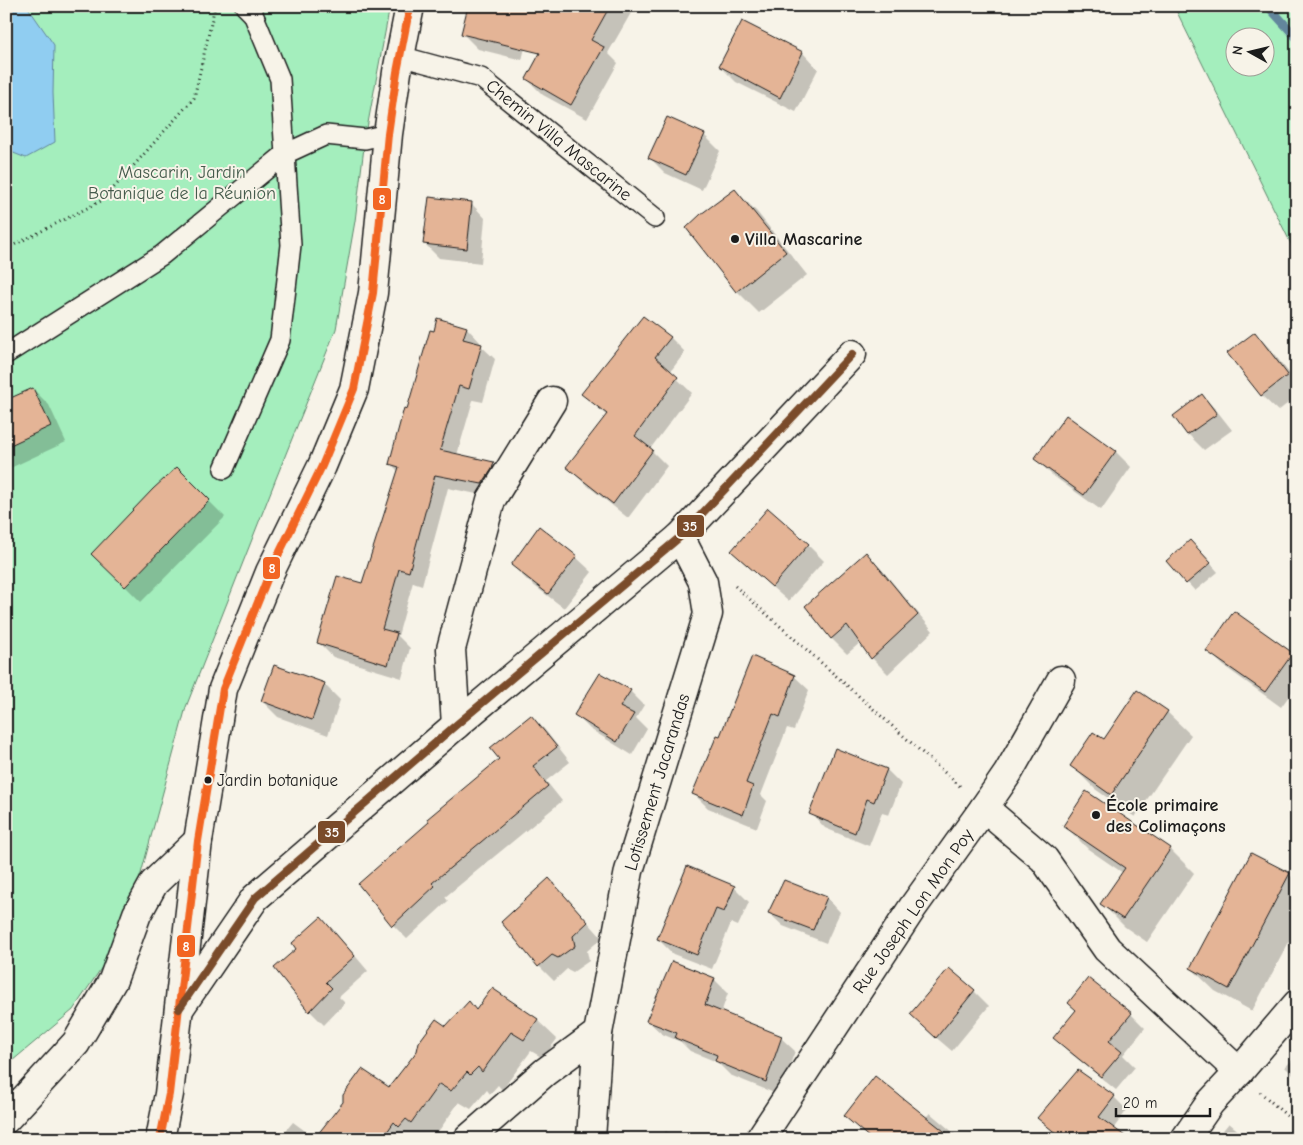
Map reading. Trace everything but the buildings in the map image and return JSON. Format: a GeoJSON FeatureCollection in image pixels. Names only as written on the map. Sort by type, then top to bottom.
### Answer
{"type":"FeatureCollection","features":[{"type":"Feature","properties":{"kind":"street"},"geometry":{"type":"LineString","coordinates":[[160,1139],[169,1094],[180,1009],[198,841],[224,689],[270,572],[322,466],[354,389],[373,293],[388,134],[410,6]]}},
{"type":"Feature","properties":{"kind":"street"},"geometry":{"type":"LineString","coordinates":[[180,1009],[255,898],[456,725],[680,537],[852,354]]}},
{"type":"Feature","properties":{"kind":"street"},"geometry":{"type":"LineString","coordinates":[[456,725],[451,649],[491,500],[552,401]]}},
{"type":"Feature","properties":{"kind":"street","name":"Lotissement Jacarandas"},"geometry":{"type":"LineString","coordinates":[[591,1139],[598,1033],[629,871],[708,614],[703,582],[680,537]]}},
{"type":"Feature","properties":{"kind":"street","name":"Rue Joseph Lon Mon Poy"},"geometry":{"type":"LineString","coordinates":[[760,1139],[913,907],[1008,773],[1061,680]]}},
{"type":"Feature","properties":{"kind":"street"},"geometry":{"type":"LineString","coordinates":[[984,808],[1044,859],[1107,949],[1239,1072]]}},
{"type":"Feature","properties":{"kind":"street"},"geometry":{"type":"LineString","coordinates":[[6,1119],[76,1043],[113,980],[137,914],[154,883],[198,841]]}},
{"type":"Feature","properties":{"kind":"street"},"geometry":{"type":"LineString","coordinates":[[1184,1139],[1210,1103],[1297,1004]]}},
{"type":"Feature","properties":{"kind":"street"},"geometry":{"type":"LineString","coordinates":[[468,1139],[545,1072],[598,1033]]}},
{"type":"Feature","properties":{"kind":"lane"},"geometry":{"type":"LineString","coordinates":[[224,469],[280,340],[291,245],[280,79],[253,14],[245,6]]}},
{"type":"Feature","properties":{"kind":"lane","name":"Chemin Villa Mascarine"},"geometry":{"type":"LineString","coordinates":[[400,56],[481,78],[655,218]]}},
{"type":"Feature","properties":{"kind":"lane"},"geometry":{"type":"LineString","coordinates":[[6,354],[162,255],[286,154],[326,135],[365,139],[388,134]]}},
{"type":"Feature","properties":{"kind":"path"},"geometry":{"type":"LineString","coordinates":[[6,249],[103,200],[194,98],[215,6]]}},
{"type":"Feature","properties":{"kind":"path"},"geometry":{"type":"LineString","coordinates":[[732,584],[984,808]]}},
{"type":"Feature","properties":{"kind":"path"},"geometry":{"type":"LineString","coordinates":[[1239,1072],[1297,1125]]}},
{"type":"Feature","properties":{"kind":"green space","name":"Mascarin, Jardin Botanique de la Réunion"},"geometry":{"type":"Polygon","coordinates":[[[6,6],[390,6],[365,139],[355,221],[336,329],[186,707],[125,933],[73,1010],[6,1066],[6,6]]]}},
{"type":"Feature","properties":{"kind":"green space"},"geometry":{"type":"Polygon","coordinates":[[[1174,6],[1297,6],[1297,256],[1174,6]]]}},
{"type":"Feature","properties":{"kind":"water"},"geometry":{"type":"Polygon","coordinates":[[[6,6],[27,6],[54,45],[55,142],[26,158],[6,150],[6,6]]]}},
{"type":"Feature","properties":{"kind":"waterway"},"geometry":{"type":"LineString","coordinates":[[1268,6],[1297,38]]}},
{"type":"Feature","properties":{"kind":"transit line","name":"8"},"geometry":{"type":"LineString","coordinates":[[160,1139],[169,1094],[198,841],[223,689],[270,572],[322,466],[354,389],[373,293],[388,134],[397,72],[410,6]]}},
{"type":"Feature","properties":{"kind":"transit line","name":"35"},"geometry":{"type":"LineString","coordinates":[[179,1009],[255,898],[456,725],[680,537],[852,354]]}},
{"type":"Feature","properties":{"kind":"place","name":"Villa Mascarine"},"geometry":{"type":"Point","coordinates":[735,239]}},
{"type":"Feature","properties":{"kind":"place","name":"Jardin botanique"},"geometry":{"type":"Point","coordinates":[208,780]}},
{"type":"Feature","properties":{"kind":"place","name":"École primaire des Colimaçons"},"geometry":{"type":"Point","coordinates":[1096,815]}}]}
